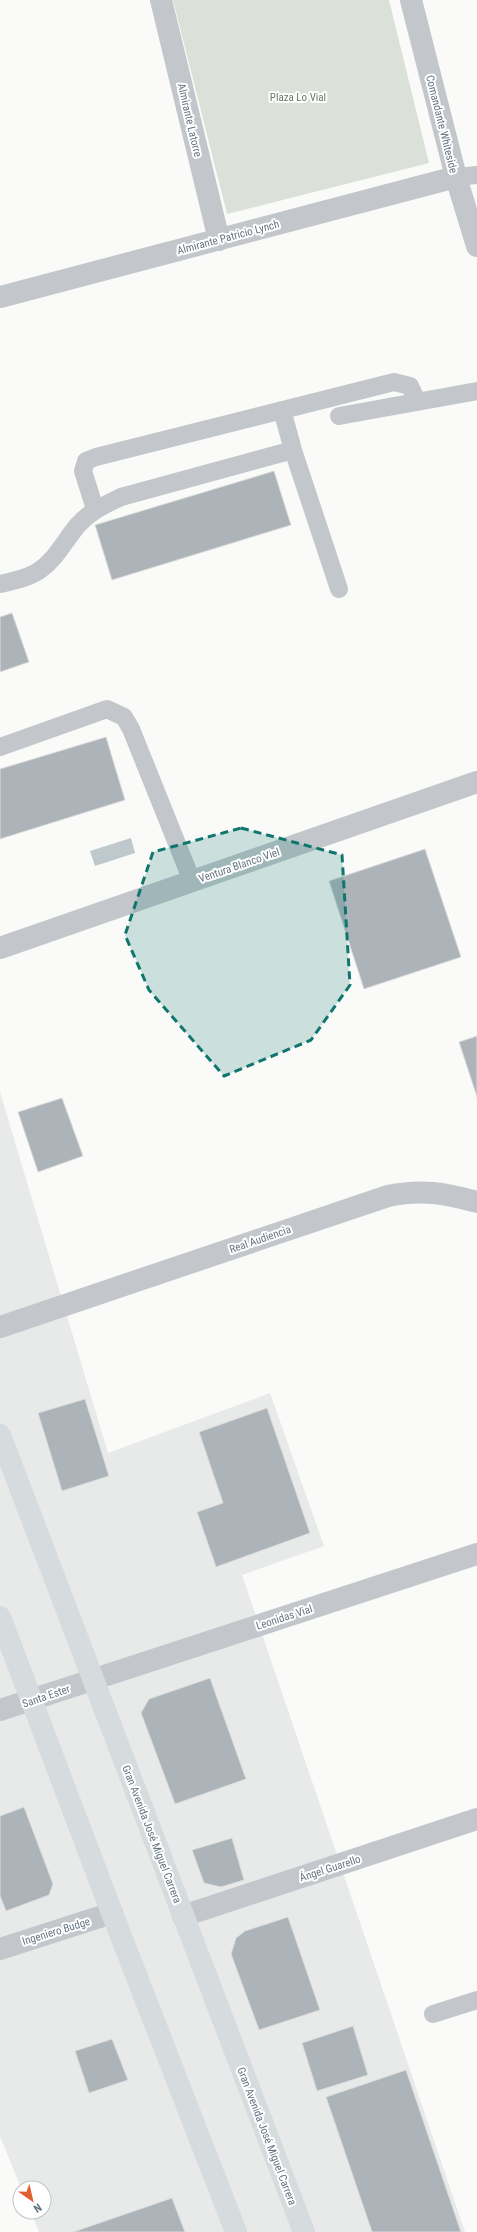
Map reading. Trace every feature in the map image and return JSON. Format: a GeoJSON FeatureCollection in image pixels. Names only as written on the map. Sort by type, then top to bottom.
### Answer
{"type":"FeatureCollection","features":[{"type":"Feature","properties":{"kind":"main road","name":"Gran Avenida José Miguel Carrera"},"geometry":{"type":"LineString","coordinates":[[0,1436],[304,2232]]}},
{"type":"Feature","properties":{"kind":"main road"},"geometry":{"type":"LineString","coordinates":[[0,1617],[112,1913],[236,2232]]}},
{"type":"Feature","properties":{"kind":"street","name":"Almirante Latorre"},"geometry":{"type":"LineString","coordinates":[[162,0],[219,240]]}},
{"type":"Feature","properties":{"kind":"street","name":"Comandante Whiteside"},"geometry":{"type":"LineString","coordinates":[[411,0],[456,178],[477,246]]}},
{"type":"Feature","properties":{"kind":"street","name":"Almirante Patricio Lynch"},"geometry":{"type":"LineString","coordinates":[[0,297],[456,178]]}},
{"type":"Feature","properties":{"kind":"street","name":"Ventura Blanco Viel"},"geometry":{"type":"LineString","coordinates":[[0,948],[477,782]]}},
{"type":"Feature","properties":{"kind":"street","name":"Real Audiencia"},"geometry":{"type":"LineString","coordinates":[[0,1327],[388,1196],[411,1191],[433,1192],[477,1202]]}},
{"type":"Feature","properties":{"kind":"street","name":"Leonidas Vial"},"geometry":{"type":"LineString","coordinates":[[92,1680],[477,1554]]}},
{"type":"Feature","properties":{"kind":"street","name":"Santa Ester"},"geometry":{"type":"LineString","coordinates":[[0,1710],[33,1701],[92,1680]]}},
{"type":"Feature","properties":{"kind":"street","name":"Ángel Guarello"},"geometry":{"type":"LineString","coordinates":[[183,1916],[477,1819]]}},
{"type":"Feature","properties":{"kind":"street","name":"Ingeniero Budge"},"geometry":{"type":"LineString","coordinates":[[0,1949],[112,1913]]}},
{"type":"Feature","properties":{"kind":"lane"},"geometry":{"type":"LineString","coordinates":[[456,178],[477,175]]}},
{"type":"Feature","properties":{"kind":"lane"},"geometry":{"type":"LineString","coordinates":[[95,509],[83,471],[86,461],[394,382],[410,386],[417,402]]}},
{"type":"Feature","properties":{"kind":"lane"},"geometry":{"type":"LineString","coordinates":[[339,416],[477,391]]}},
{"type":"Feature","properties":{"kind":"lane"},"geometry":{"type":"LineString","coordinates":[[282,410],[293,450],[339,589]]}},
{"type":"Feature","properties":{"kind":"lane"},"geometry":{"type":"LineString","coordinates":[[0,584],[22,578],[40,570],[56,556],[78,525],[95,509],[121,497],[293,450]]}},
{"type":"Feature","properties":{"kind":"lane"},"geometry":{"type":"LineString","coordinates":[[0,747],[107,710],[124,717],[131,729],[192,881]]}},
{"type":"Feature","properties":{"kind":"lane"},"geometry":{"type":"LineString","coordinates":[[433,2014],[477,2000]]}},
{"type":"Feature","properties":{"kind":"highlighted area"},"geometry":{"type":"Polygon","coordinates":[[[241,828],[342,855],[350,985],[311,1040],[224,1076],[149,990],[125,935],[153,852],[241,828]]]}},
{"type":"Feature","properties":{"kind":"shaded area"},"geometry":{"type":"Polygon","coordinates":[[[131,838],[135,853],[95,866],[90,851],[131,838]]]}},
{"type":"Feature","properties":{"kind":"shaded area"},"geometry":{"type":"Polygon","coordinates":[[[0,1092],[108,1453],[270,1393],[324,1546],[242,1575],[465,2232],[39,2232],[34,2220],[52,2220],[52,2180],[18,2180],[0,2136],[0,1092]]]}},
{"type":"Feature","properties":{"kind":"green space","name":"Plaza Lo Vial"},"geometry":{"type":"Polygon","coordinates":[[[173,0],[389,0],[429,163],[227,214],[173,0]]]}},
{"type":"Feature","properties":{"kind":"building"},"geometry":{"type":"Polygon","coordinates":[[[274,471],[291,525],[112,580],[95,525],[274,471]]]}},
{"type":"Feature","properties":{"kind":"building"},"geometry":{"type":"Polygon","coordinates":[[[12,613],[29,662],[0,672],[0,617],[12,613]]]}},
{"type":"Feature","properties":{"kind":"building"},"geometry":{"type":"Polygon","coordinates":[[[106,737],[125,800],[0,839],[0,769],[106,737]]]}},
{"type":"Feature","properties":{"kind":"building"},"geometry":{"type":"Polygon","coordinates":[[[425,849],[461,957],[364,989],[329,881],[425,849]]]}},
{"type":"Feature","properties":{"kind":"building"},"geometry":{"type":"Polygon","coordinates":[[[477,1036],[477,1097],[459,1042],[477,1036]]]}},
{"type":"Feature","properties":{"kind":"building"},"geometry":{"type":"Polygon","coordinates":[[[62,1098],[83,1156],[38,1172],[18,1112],[62,1098]]]}},
{"type":"Feature","properties":{"kind":"building"},"geometry":{"type":"Polygon","coordinates":[[[85,1399],[109,1476],[62,1491],[38,1413],[85,1399]]]}},
{"type":"Feature","properties":{"kind":"building"},"geometry":{"type":"Polygon","coordinates":[[[267,1408],[310,1533],[216,1567],[197,1512],[223,1503],[199,1432],[267,1408]]]}},
{"type":"Feature","properties":{"kind":"building"},"geometry":{"type":"Polygon","coordinates":[[[210,1678],[246,1779],[175,1804],[141,1713],[149,1699],[210,1678]]]}},
{"type":"Feature","properties":{"kind":"building"},"geometry":{"type":"Polygon","coordinates":[[[24,1807],[53,1884],[49,1895],[6,1911],[0,1896],[0,1816],[24,1807]]]}},
{"type":"Feature","properties":{"kind":"building"},"geometry":{"type":"Polygon","coordinates":[[[232,1838],[244,1880],[221,1887],[204,1883],[192,1850],[232,1838]]]}},
{"type":"Feature","properties":{"kind":"building"},"geometry":{"type":"Polygon","coordinates":[[[288,1917],[320,2010],[259,2030],[231,1954],[236,1938],[245,1931],[288,1917]]]}},
{"type":"Feature","properties":{"kind":"building"},"geometry":{"type":"Polygon","coordinates":[[[353,2026],[368,2075],[317,2091],[302,2043],[353,2026]]]}},
{"type":"Feature","properties":{"kind":"building"},"geometry":{"type":"Polygon","coordinates":[[[112,2039],[128,2080],[89,2093],[75,2051],[112,2039]]]}},
{"type":"Feature","properties":{"kind":"building"},"geometry":{"type":"Polygon","coordinates":[[[406,2070],[461,2232],[372,2232],[326,2097],[406,2070]]]}},
{"type":"Feature","properties":{"kind":"building"},"geometry":{"type":"Polygon","coordinates":[[[172,2198],[185,2232],[73,2232],[172,2198]]]}}]}
